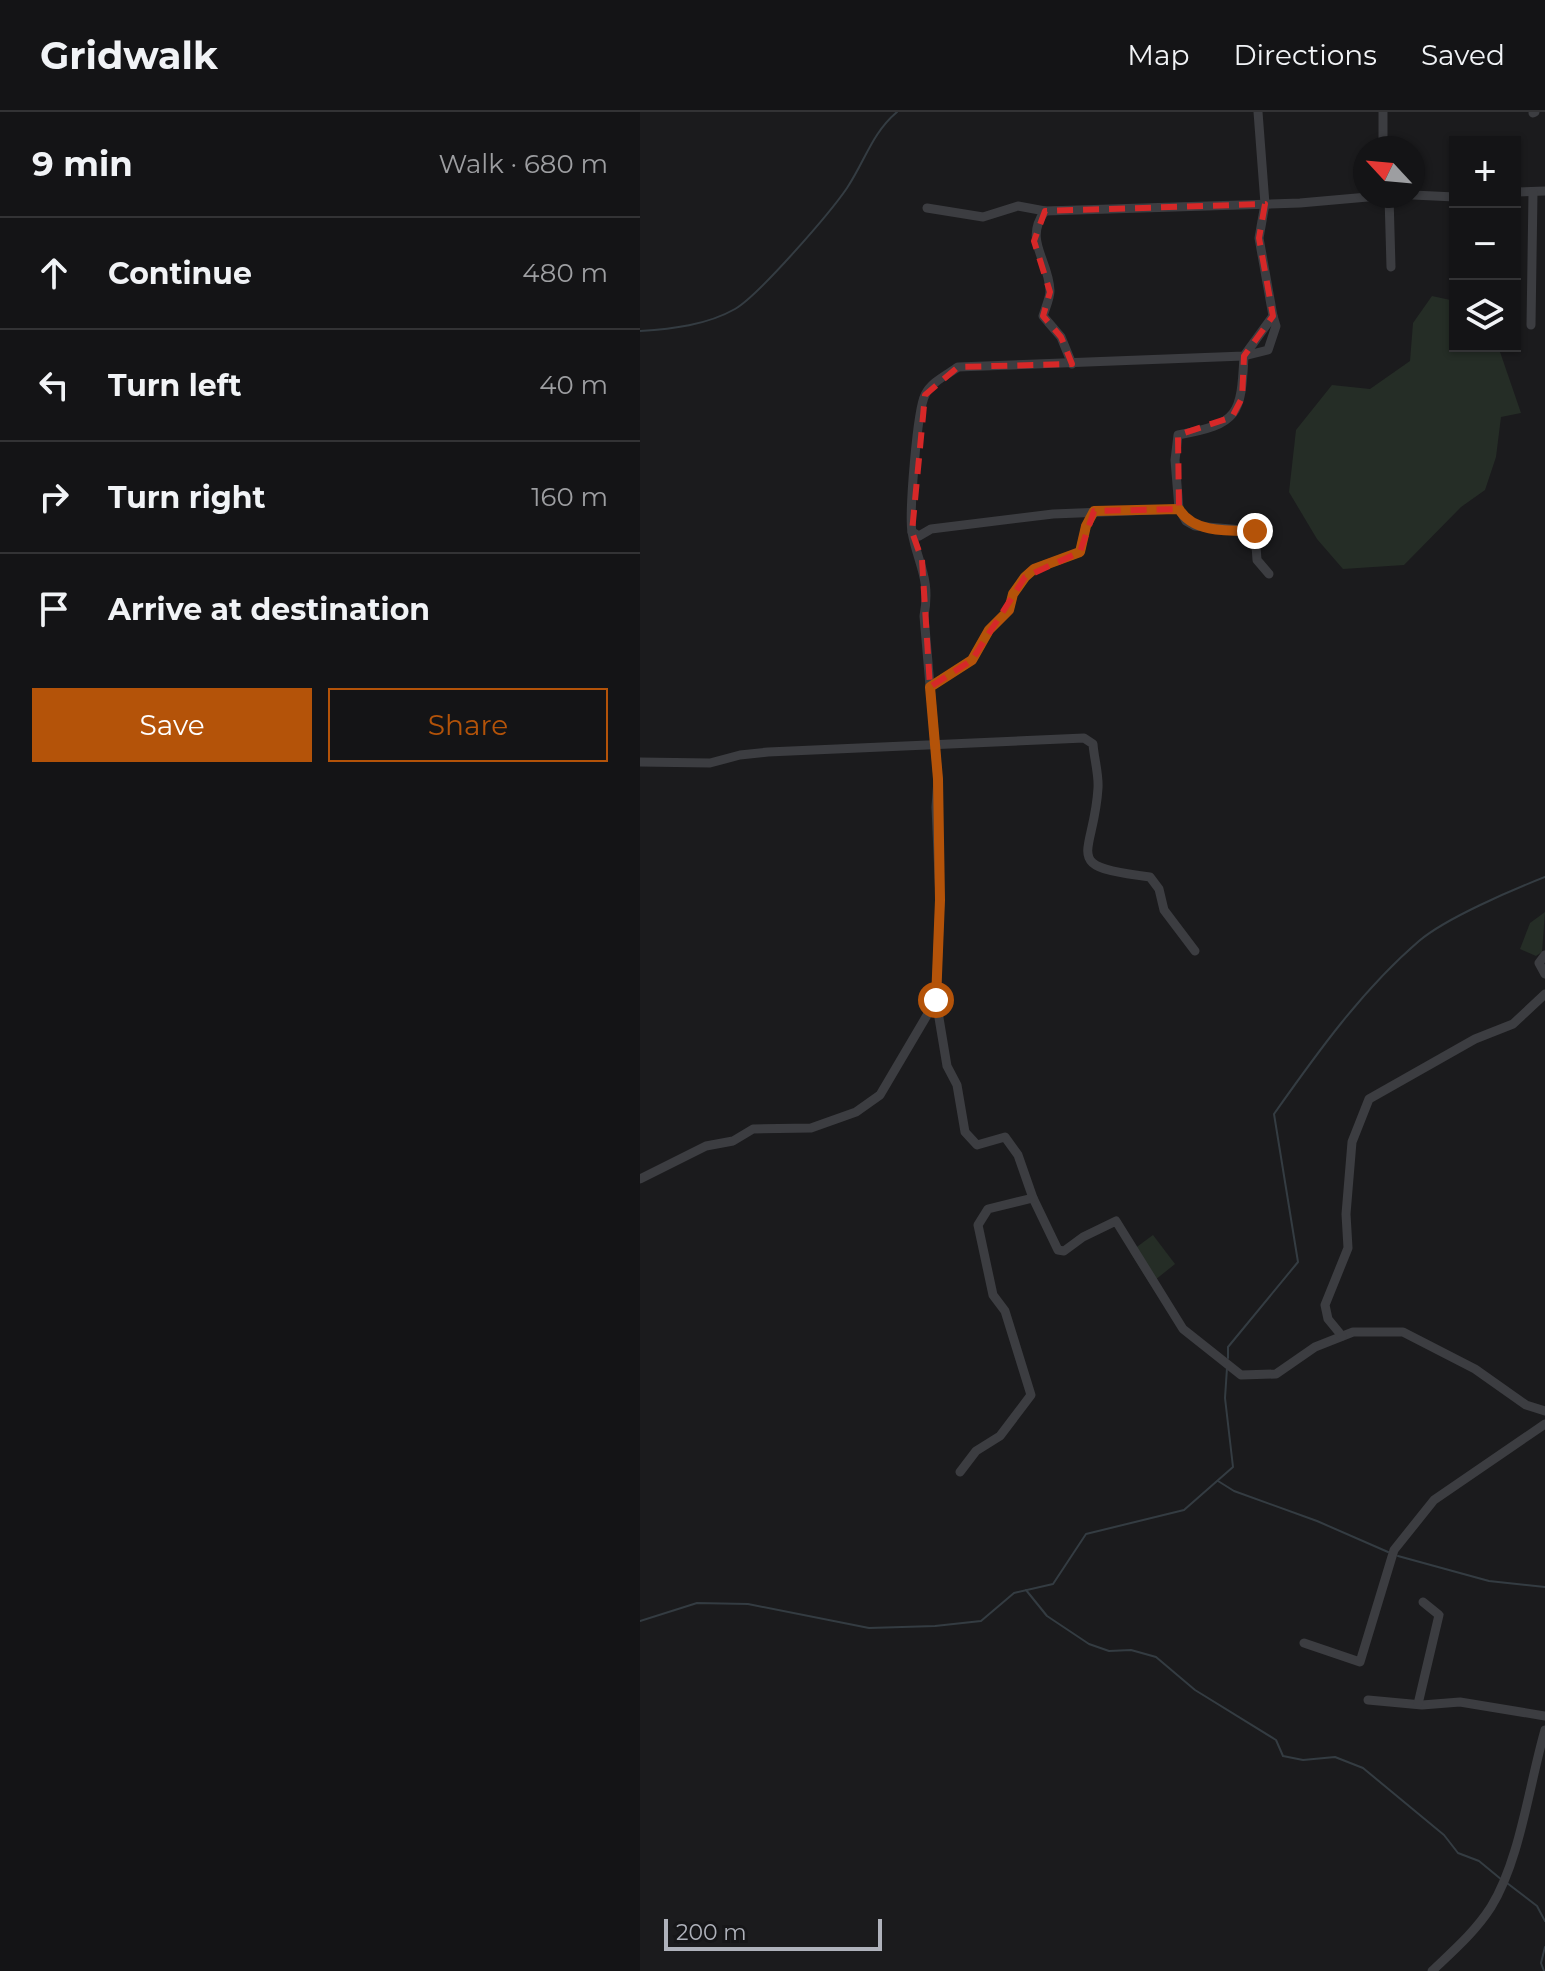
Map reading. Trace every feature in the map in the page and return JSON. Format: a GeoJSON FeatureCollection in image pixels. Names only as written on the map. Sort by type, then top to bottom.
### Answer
{"type":"FeatureCollection","features":[{"type":"Feature","properties":{"kind":"street"},"geometry":{"type":"LineString","coordinates":[[1258,112],[1265,204],[1259,238],[1276,326],[1268,350],[1244,356],[958,367],[938,380],[925,395],[913,475],[912,532],[922,560],[927,599],[924,616],[938,779],[940,900],[936,1000],[947,1066],[957,1085],[965,1132],[977,1145],[1005,1137],[1023,1165],[1033,1198],[1058,1250],[1064,1251],[1083,1237],[1116,1221],[1183,1329],[1241,1375],[1276,1374],[1315,1347],[1353,1332],[1403,1332],[1475,1369],[1526,1405],[1545,1411]]}},
{"type":"Feature","properties":{"kind":"street"},"geometry":{"type":"LineString","coordinates":[[1383,112],[1383,136]]}},
{"type":"Feature","properties":{"kind":"street"},"geometry":{"type":"LineString","coordinates":[[1521,192],[1545,191]]}},
{"type":"Feature","properties":{"kind":"street"},"geometry":{"type":"LineString","coordinates":[[1531,325],[1533,193]]}},
{"type":"Feature","properties":{"kind":"street"},"geometry":{"type":"LineString","coordinates":[[1425,196],[1449,197]]}},
{"type":"Feature","properties":{"kind":"street"},"geometry":{"type":"LineString","coordinates":[[927,208],[983,217],[1018,206],[1045,211],[1265,204],[1353,198]]}},
{"type":"Feature","properties":{"kind":"street"},"geometry":{"type":"LineString","coordinates":[[1389,208],[1391,267]]}},
{"type":"Feature","properties":{"kind":"street"},"geometry":{"type":"LineString","coordinates":[[1045,211],[1036,223],[1034,241],[1050,292],[1043,316],[1061,337],[1072,364]]}},
{"type":"Feature","properties":{"kind":"street"},"geometry":{"type":"LineString","coordinates":[[1269,574],[1257,560],[1255,531],[1195,526],[1186,521],[1179,509],[1175,460],[1178,435],[1206,430],[1232,417],[1242,398],[1244,356],[1273,316]]}},
{"type":"Feature","properties":{"kind":"street"},"geometry":{"type":"LineString","coordinates":[[912,532],[919,536],[931,529],[1094,511],[1179,509]]}},
{"type":"Feature","properties":{"kind":"street"},"geometry":{"type":"LineString","coordinates":[[930,687],[972,660],[989,630],[1009,610],[1013,594],[1025,577],[1034,569],[1080,552],[1086,526],[1094,511]]}},
{"type":"Feature","properties":{"kind":"street"},"geometry":{"type":"LineString","coordinates":[[640,762],[710,763],[740,755],[934,743],[1084,738],[1093,744],[1099,785],[1087,852],[1093,865],[1103,871],[1150,877],[1159,889],[1164,910],[1195,951]]}},
{"type":"Feature","properties":{"kind":"street"},"geometry":{"type":"LineString","coordinates":[[1545,955],[1539,963],[1545,974]]}},
{"type":"Feature","properties":{"kind":"street"},"geometry":{"type":"LineString","coordinates":[[1342,1336],[1328,1319],[1325,1305],[1348,1248],[1346,1214],[1352,1142],[1369,1099],[1475,1039],[1513,1024],[1545,994]]}},
{"type":"Feature","properties":{"kind":"street"},"geometry":{"type":"LineString","coordinates":[[640,1179],[706,1146],[733,1141],[753,1129],[811,1128],[856,1112],[880,1095],[936,1000]]}},
{"type":"Feature","properties":{"kind":"street"},"geometry":{"type":"LineString","coordinates":[[960,1472],[976,1451],[1000,1436],[1031,1395],[1005,1311],[993,1295],[978,1225],[988,1209],[1033,1198]]}},
{"type":"Feature","properties":{"kind":"street"},"geometry":{"type":"LineString","coordinates":[[1304,1643],[1360,1662],[1394,1550],[1434,1500],[1545,1424]]}},
{"type":"Feature","properties":{"kind":"street"},"geometry":{"type":"LineString","coordinates":[[1418,1704],[1439,1615],[1423,1602]]}},
{"type":"Feature","properties":{"kind":"street"},"geometry":{"type":"LineString","coordinates":[[1368,1700],[1418,1704],[1460,1702],[1545,1716]]}},
{"type":"Feature","properties":{"kind":"street"},"geometry":{"type":"LineString","coordinates":[[1432,1971],[1469,1936],[1491,1906],[1503,1880],[1545,1730]]}},
{"type":"Feature","properties":{"kind":"highlighted area"},"geometry":{"type":"Polygon","coordinates":[[[1265,204],[1259,238],[1273,316],[1244,356],[1242,398],[1232,417],[1178,435],[1179,509],[1094,511],[1080,552],[1025,577],[972,660],[930,687],[922,560],[912,532],[925,395],[958,367],[1072,364],[1061,337],[1043,316],[1050,292],[1034,241],[1045,211],[1265,204]]]}},
{"type":"Feature","properties":{"kind":"shaded area"},"geometry":{"type":"Polygon","coordinates":[[[1432,296],[1449,300],[1449,352],[1500,352],[1521,413],[1501,417],[1496,457],[1485,490],[1461,507],[1404,565],[1343,569],[1317,539],[1289,492],[1296,430],[1332,385],[1370,389],[1410,361],[1413,323],[1432,296]]]}},
{"type":"Feature","properties":{"kind":"shaded area"},"geometry":{"type":"Polygon","coordinates":[[[1545,912],[1542,952],[1536,956],[1520,949],[1530,923],[1545,912]]]}},
{"type":"Feature","properties":{"kind":"shaded area"},"geometry":{"type":"Polygon","coordinates":[[[1153,1235],[1175,1264],[1150,1284],[1130,1252],[1153,1235]]]}},
{"type":"Feature","properties":{"kind":"waterway"},"geometry":{"type":"LineString","coordinates":[[640,331],[701,322],[735,309],[746,301],[794,253],[838,200],[875,138],[897,112]]}},
{"type":"Feature","properties":{"kind":"waterway"},"geometry":{"type":"LineString","coordinates":[[1228,1358],[1228,1347],[1298,1262],[1274,1114],[1359,1001],[1419,941],[1462,914],[1545,877]]}},
{"type":"Feature","properties":{"kind":"waterway"},"geometry":{"type":"LineString","coordinates":[[640,1621],[697,1603],[748,1604],[869,1628],[981,1621],[1014,1593],[1053,1584],[1086,1534],[1184,1510],[1233,1467],[1225,1398],[1227,1368]]}},
{"type":"Feature","properties":{"kind":"waterway"},"geometry":{"type":"LineString","coordinates":[[1218,1481],[1234,1491],[1317,1521],[1388,1552]]}},
{"type":"Feature","properties":{"kind":"waterway"},"geometry":{"type":"LineString","coordinates":[[1398,1556],[1489,1581],[1545,1587]]}},
{"type":"Feature","properties":{"kind":"waterway"},"geometry":{"type":"LineString","coordinates":[[1026,1590],[1047,1616],[1089,1644],[1109,1651],[1131,1650],[1156,1657],[1195,1690],[1276,1740],[1283,1756],[1303,1760],[1335,1757],[1363,1768],[1444,1835],[1458,1853],[1479,1861],[1502,1880]]}},
{"type":"Feature","properties":{"kind":"waterway"},"geometry":{"type":"LineString","coordinates":[[1507,1883],[1537,1906],[1545,1921]]}},
{"type":"Feature","properties":{"kind":"waterway"},"geometry":{"type":"LineString","coordinates":[[1544,1971],[1541,1963],[1545,1947]]}},
{"type":"Feature","properties":{"kind":"route"},"geometry":{"type":"LineString","coordinates":[[936,1000],[940,900],[936,807],[938,779],[930,687],[972,660],[989,630],[1009,610],[1013,594],[1025,577],[1034,569],[1080,552],[1086,526],[1094,511],[1179,509],[1186,521],[1195,526],[1255,531]]}}]}
